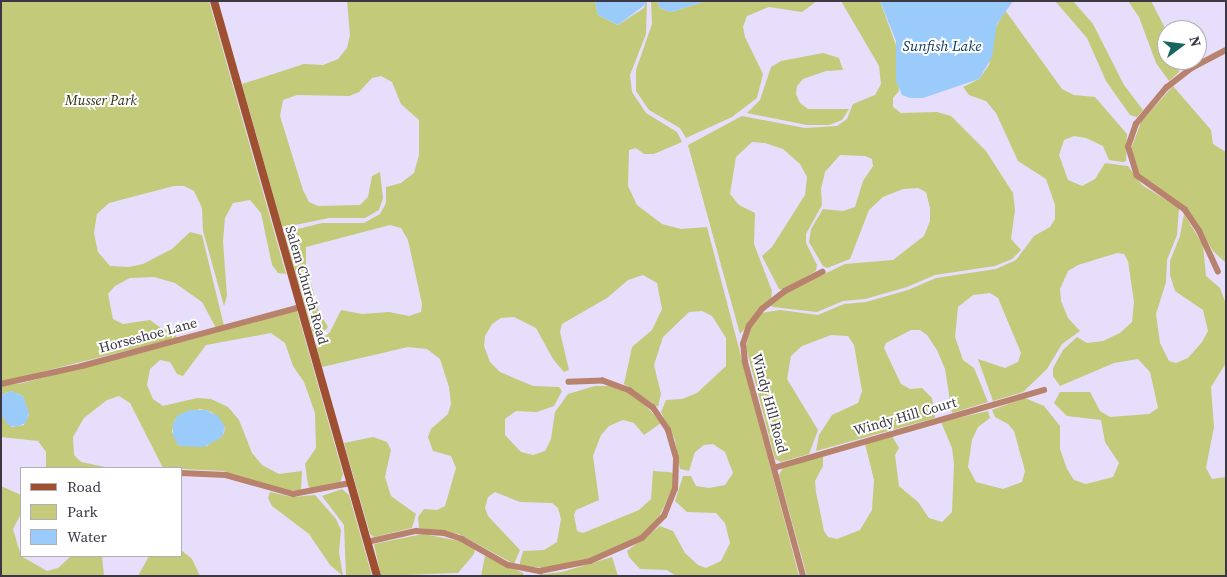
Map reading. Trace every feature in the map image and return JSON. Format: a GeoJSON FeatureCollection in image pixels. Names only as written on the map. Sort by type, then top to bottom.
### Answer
{"type":"FeatureCollection","features":[{"type":"Feature","properties":{"kind":"street","name":"Salem Church Road"},"geometry":{"type":"LineString","coordinates":[[214,1],[376,576]]}},
{"type":"Feature","properties":{"kind":"street"},"geometry":{"type":"LineString","coordinates":[[1218,272],[1189,216],[1177,204],[1138,177],[1128,150],[1136,124],[1166,88],[1192,68],[1226,50]]}},
{"type":"Feature","properties":{"kind":"street","name":"Windy Hill Road"},"geometry":{"type":"LineString","coordinates":[[803,576],[745,362],[744,339],[751,323],[769,303],[822,272]]}},
{"type":"Feature","properties":{"kind":"street","name":"Horseshoe Lane"},"geometry":{"type":"LineString","coordinates":[[1,384],[36,378],[300,307]]}},
{"type":"Feature","properties":{"kind":"street"},"geometry":{"type":"LineString","coordinates":[[367,542],[416,531],[444,533],[462,538],[508,565],[540,571],[590,561],[642,538],[664,516],[675,489],[676,458],[668,430],[653,408],[630,391],[603,381],[569,382]]}},
{"type":"Feature","properties":{"kind":"street","name":"Windy Hill Court"},"geometry":{"type":"LineString","coordinates":[[774,468],[1044,390]]}},
{"type":"Feature","properties":{"kind":"street"},"geometry":{"type":"LineString","coordinates":[[182,473],[226,475],[292,494],[350,483]]}},
{"type":"Feature","properties":{"kind":"green space","name":"Musser Park"},"geometry":{"type":"Polygon","coordinates":[[[1,1],[209,1],[286,274],[278,273],[272,265],[261,213],[250,200],[233,203],[225,218],[223,241],[227,296],[224,306],[203,231],[202,208],[194,191],[184,186],[174,186],[109,203],[97,214],[94,233],[98,252],[110,266],[129,267],[143,264],[172,249],[190,232],[202,235],[224,326],[216,328],[202,302],[175,283],[154,277],[130,278],[115,286],[108,294],[113,319],[123,324],[150,320],[161,328],[173,331],[177,338],[1,382],[1,1]]]}},
{"type":"Feature","properties":{"kind":"green space"},"geometry":{"type":"Polygon","coordinates":[[[347,1],[595,1],[598,15],[618,25],[644,8],[647,1],[646,34],[630,75],[632,92],[646,113],[677,132],[682,142],[654,154],[644,154],[636,148],[629,150],[628,186],[637,205],[662,224],[681,229],[707,227],[799,576],[676,576],[667,570],[640,569],[629,557],[627,551],[660,526],[673,531],[685,553],[698,565],[706,568],[721,561],[730,543],[725,523],[716,513],[687,512],[675,501],[683,476],[691,476],[696,486],[709,488],[725,485],[733,473],[725,452],[713,444],[704,445],[695,452],[689,471],[680,469],[675,440],[661,412],[666,400],[682,399],[697,393],[726,366],[726,338],[712,316],[702,311],[689,312],[663,337],[654,365],[661,394],[658,407],[624,384],[632,347],[652,330],[662,309],[657,283],[643,275],[628,280],[607,298],[562,324],[560,332],[569,370],[564,372],[553,359],[536,328],[514,317],[501,318],[492,324],[485,336],[484,346],[490,362],[500,372],[533,386],[559,387],[562,391],[554,406],[537,412],[516,411],[505,419],[505,435],[521,452],[533,455],[545,451],[551,439],[555,412],[568,394],[595,386],[610,386],[629,393],[648,408],[661,423],[644,435],[634,423],[623,420],[609,426],[601,435],[593,456],[599,500],[576,510],[574,515],[577,531],[583,533],[639,510],[651,499],[653,471],[674,473],[672,489],[659,517],[640,536],[593,557],[547,568],[520,566],[520,562],[523,551],[544,550],[557,542],[561,519],[558,508],[552,503],[520,502],[495,492],[488,497],[485,508],[488,516],[520,550],[514,564],[459,534],[419,528],[418,517],[424,509],[437,510],[445,506],[456,468],[451,456],[433,451],[428,437],[431,429],[448,414],[451,404],[449,387],[440,359],[427,349],[408,347],[322,367],[316,345],[330,332],[341,310],[362,314],[389,312],[409,316],[421,312],[422,304],[408,240],[401,228],[390,225],[306,247],[306,266],[319,312],[328,327],[321,335],[314,337],[285,236],[290,231],[322,223],[364,223],[380,214],[386,203],[386,187],[401,183],[414,173],[419,155],[419,120],[401,104],[392,82],[381,76],[372,78],[359,92],[349,96],[297,95],[283,100],[280,116],[303,190],[309,202],[318,206],[360,205],[368,197],[372,176],[380,172],[383,198],[379,210],[365,218],[329,218],[285,227],[282,226],[242,84],[304,64],[323,65],[338,59],[347,48],[350,35],[347,1]]]}},
{"type":"Feature","properties":{"kind":"green space"},"geometry":{"type":"Polygon","coordinates":[[[651,1],[657,1],[660,8],[671,12],[706,1],[817,1],[802,12],[769,7],[747,16],[743,27],[745,37],[763,74],[757,98],[732,117],[686,138],[680,128],[649,110],[636,91],[636,70],[652,24],[651,1]]]}},
{"type":"Feature","properties":{"kind":"green space"},"geometry":{"type":"Polygon","coordinates":[[[841,1],[880,1],[897,48],[899,91],[893,98],[893,107],[901,113],[937,112],[951,116],[986,151],[1013,193],[1015,210],[1011,239],[1021,250],[1012,259],[995,266],[935,275],[907,287],[865,299],[843,301],[817,312],[773,307],[770,305],[791,290],[845,264],[893,260],[924,236],[930,221],[930,208],[926,192],[918,188],[903,189],[883,197],[869,210],[850,259],[827,268],[823,266],[809,242],[811,229],[823,209],[843,211],[855,207],[863,181],[873,166],[872,159],[865,156],[840,155],[825,172],[821,189],[822,205],[806,234],[806,243],[817,265],[816,271],[784,290],[779,289],[762,256],[772,247],[805,195],[807,177],[800,164],[783,149],[765,143],[752,142],[736,157],[730,194],[739,205],[755,213],[754,244],[772,291],[771,299],[740,334],[688,145],[742,116],[805,128],[837,126],[847,119],[853,104],[875,95],[881,84],[879,66],[841,1]]]}},
{"type":"Feature","properties":{"kind":"green space"},"geometry":{"type":"Polygon","coordinates":[[[1055,1],[1073,1],[1093,24],[1124,85],[1143,110],[1137,117],[1130,115],[1106,81],[1087,38],[1055,1]]]}},
{"type":"Feature","properties":{"kind":"green space"},"geometry":{"type":"Polygon","coordinates":[[[1128,1],[1151,1],[1161,20],[1157,20],[1157,64],[1156,63],[1139,17],[1128,1]]]}},
{"type":"Feature","properties":{"kind":"green space"},"geometry":{"type":"Polygon","coordinates":[[[1005,10],[1062,89],[1074,95],[1095,97],[1127,134],[1126,161],[1123,162],[1109,160],[1103,146],[1086,138],[1074,136],[1064,140],[1059,155],[1068,180],[1082,186],[1095,179],[1105,163],[1128,166],[1142,185],[1179,208],[1177,235],[1167,260],[1166,282],[1156,314],[1160,343],[1169,361],[1176,363],[1188,358],[1202,342],[1208,331],[1203,310],[1175,291],[1170,275],[1170,261],[1180,236],[1184,214],[1203,245],[1206,276],[1220,288],[1226,304],[1226,363],[1211,387],[1214,427],[1206,468],[1212,479],[1226,477],[1226,576],[807,576],[779,475],[783,468],[823,456],[823,466],[815,481],[816,492],[824,531],[828,537],[837,539],[860,530],[872,510],[874,480],[865,444],[892,436],[899,448],[895,455],[899,486],[918,502],[929,518],[942,522],[952,512],[954,464],[952,448],[941,422],[988,411],[990,418],[978,427],[972,440],[968,467],[976,482],[1003,489],[1022,482],[1025,471],[1014,431],[1008,424],[995,417],[992,410],[1025,398],[1044,406],[1060,426],[1060,449],[1067,469],[1074,480],[1086,484],[1113,477],[1119,463],[1105,442],[1101,420],[1067,416],[1054,403],[1060,392],[1090,392],[1100,411],[1110,417],[1149,414],[1158,408],[1150,372],[1138,359],[1114,363],[1060,386],[1053,376],[1053,368],[1063,350],[1077,337],[1087,343],[1103,341],[1120,333],[1132,322],[1134,302],[1128,261],[1124,254],[1117,253],[1078,265],[1068,271],[1060,289],[1061,301],[1068,318],[1080,331],[1062,344],[1047,369],[1023,392],[993,401],[978,359],[1005,368],[1018,362],[1021,353],[998,298],[990,293],[973,295],[958,307],[955,337],[963,360],[974,368],[988,402],[952,413],[945,369],[937,350],[927,335],[920,330],[911,330],[886,343],[884,348],[901,384],[910,389],[922,388],[932,398],[935,418],[816,451],[819,435],[832,415],[858,403],[862,391],[854,345],[848,336],[831,335],[802,346],[791,356],[787,379],[818,430],[809,454],[781,462],[775,459],[746,347],[751,327],[761,313],[780,310],[818,315],[844,304],[866,302],[908,290],[936,278],[996,269],[1016,260],[1034,236],[1050,227],[1055,219],[1055,205],[1046,179],[1018,161],[996,113],[986,101],[969,95],[963,87],[979,79],[989,65],[996,27],[1005,10]]]}},
{"type":"Feature","properties":{"kind":"green space"},"geometry":{"type":"Polygon","coordinates":[[[823,53],[839,58],[843,70],[826,71],[803,79],[797,86],[796,94],[800,103],[808,109],[849,109],[842,120],[829,125],[807,125],[747,113],[760,100],[771,67],[781,61],[823,53]]]}},
{"type":"Feature","properties":{"kind":"green space"},"geometry":{"type":"Polygon","coordinates":[[[1161,70],[1179,70],[1179,72],[1169,81],[1161,70]]]}},
{"type":"Feature","properties":{"kind":"green space"},"geometry":{"type":"Polygon","coordinates":[[[1173,86],[1211,130],[1213,144],[1226,152],[1226,263],[1213,251],[1187,208],[1139,174],[1131,149],[1141,122],[1173,86]]]}},
{"type":"Feature","properties":{"kind":"green space"},"geometry":{"type":"Polygon","coordinates":[[[297,311],[343,474],[340,483],[311,490],[308,485],[305,464],[316,448],[315,413],[304,382],[293,366],[285,343],[271,333],[206,345],[183,376],[177,374],[170,362],[160,360],[150,369],[147,385],[153,399],[163,406],[197,398],[211,399],[228,407],[239,420],[252,453],[262,465],[279,474],[302,471],[301,491],[279,489],[223,471],[162,467],[130,403],[119,396],[107,400],[84,418],[73,437],[74,455],[81,462],[105,467],[46,467],[46,452],[38,441],[1,437],[1,414],[12,427],[24,425],[29,415],[23,396],[11,391],[1,395],[1,386],[23,383],[297,311]],[[200,409],[177,417],[174,421],[172,432],[179,446],[207,446],[224,433],[225,427],[212,412],[200,409]]]}},
{"type":"Feature","properties":{"kind":"green space"},"geometry":{"type":"Polygon","coordinates":[[[373,437],[387,442],[391,450],[385,477],[391,496],[416,514],[412,528],[374,537],[370,534],[344,443],[373,437]]]}},
{"type":"Feature","properties":{"kind":"green space"},"geometry":{"type":"Polygon","coordinates":[[[1,486],[20,495],[20,516],[13,529],[20,557],[47,571],[58,568],[70,557],[102,557],[104,576],[1,576],[1,486]]]}},
{"type":"Feature","properties":{"kind":"green space"},"geometry":{"type":"Polygon","coordinates":[[[342,489],[349,495],[372,576],[346,576],[344,525],[322,496],[342,489]]]}},
{"type":"Feature","properties":{"kind":"green space"},"geometry":{"type":"Polygon","coordinates":[[[270,492],[292,497],[315,495],[336,519],[341,530],[339,552],[343,576],[330,565],[309,534],[272,506],[268,498],[270,492]]]}},
{"type":"Feature","properties":{"kind":"green space"},"geometry":{"type":"Polygon","coordinates":[[[423,534],[460,541],[475,549],[474,554],[458,573],[381,576],[374,544],[423,534]]]}},
{"type":"Feature","properties":{"kind":"green space"},"geometry":{"type":"Polygon","coordinates":[[[182,551],[192,559],[200,576],[138,576],[148,557],[182,557],[182,551]]]}},
{"type":"Feature","properties":{"kind":"green space"},"geometry":{"type":"Polygon","coordinates":[[[485,556],[523,573],[524,576],[481,576],[485,556]]]}},
{"type":"Feature","properties":{"kind":"green space"},"geometry":{"type":"Polygon","coordinates":[[[612,557],[618,576],[528,576],[562,572],[612,557]]]}},
{"type":"Feature","properties":{"kind":"water"},"geometry":{"type":"Polygon","coordinates":[[[595,1],[646,1],[646,4],[618,25],[598,15],[595,1]]]}},
{"type":"Feature","properties":{"kind":"water"},"geometry":{"type":"Polygon","coordinates":[[[657,1],[706,1],[671,12],[660,8],[657,1]]]}},
{"type":"Feature","properties":{"kind":"water","name":"Sunfish Lake"},"geometry":{"type":"Polygon","coordinates":[[[880,1],[1013,1],[997,24],[992,57],[979,79],[923,98],[910,98],[902,95],[896,81],[896,41],[880,1]]]}},
{"type":"Feature","properties":{"kind":"water"},"geometry":{"type":"Polygon","coordinates":[[[11,391],[23,396],[29,413],[26,423],[16,427],[8,425],[1,414],[1,395],[11,391]]]}},
{"type":"Feature","properties":{"kind":"water"},"geometry":{"type":"Polygon","coordinates":[[[190,410],[206,410],[218,416],[225,427],[222,437],[204,447],[179,446],[173,436],[173,423],[178,415],[190,410]]]}}]}
